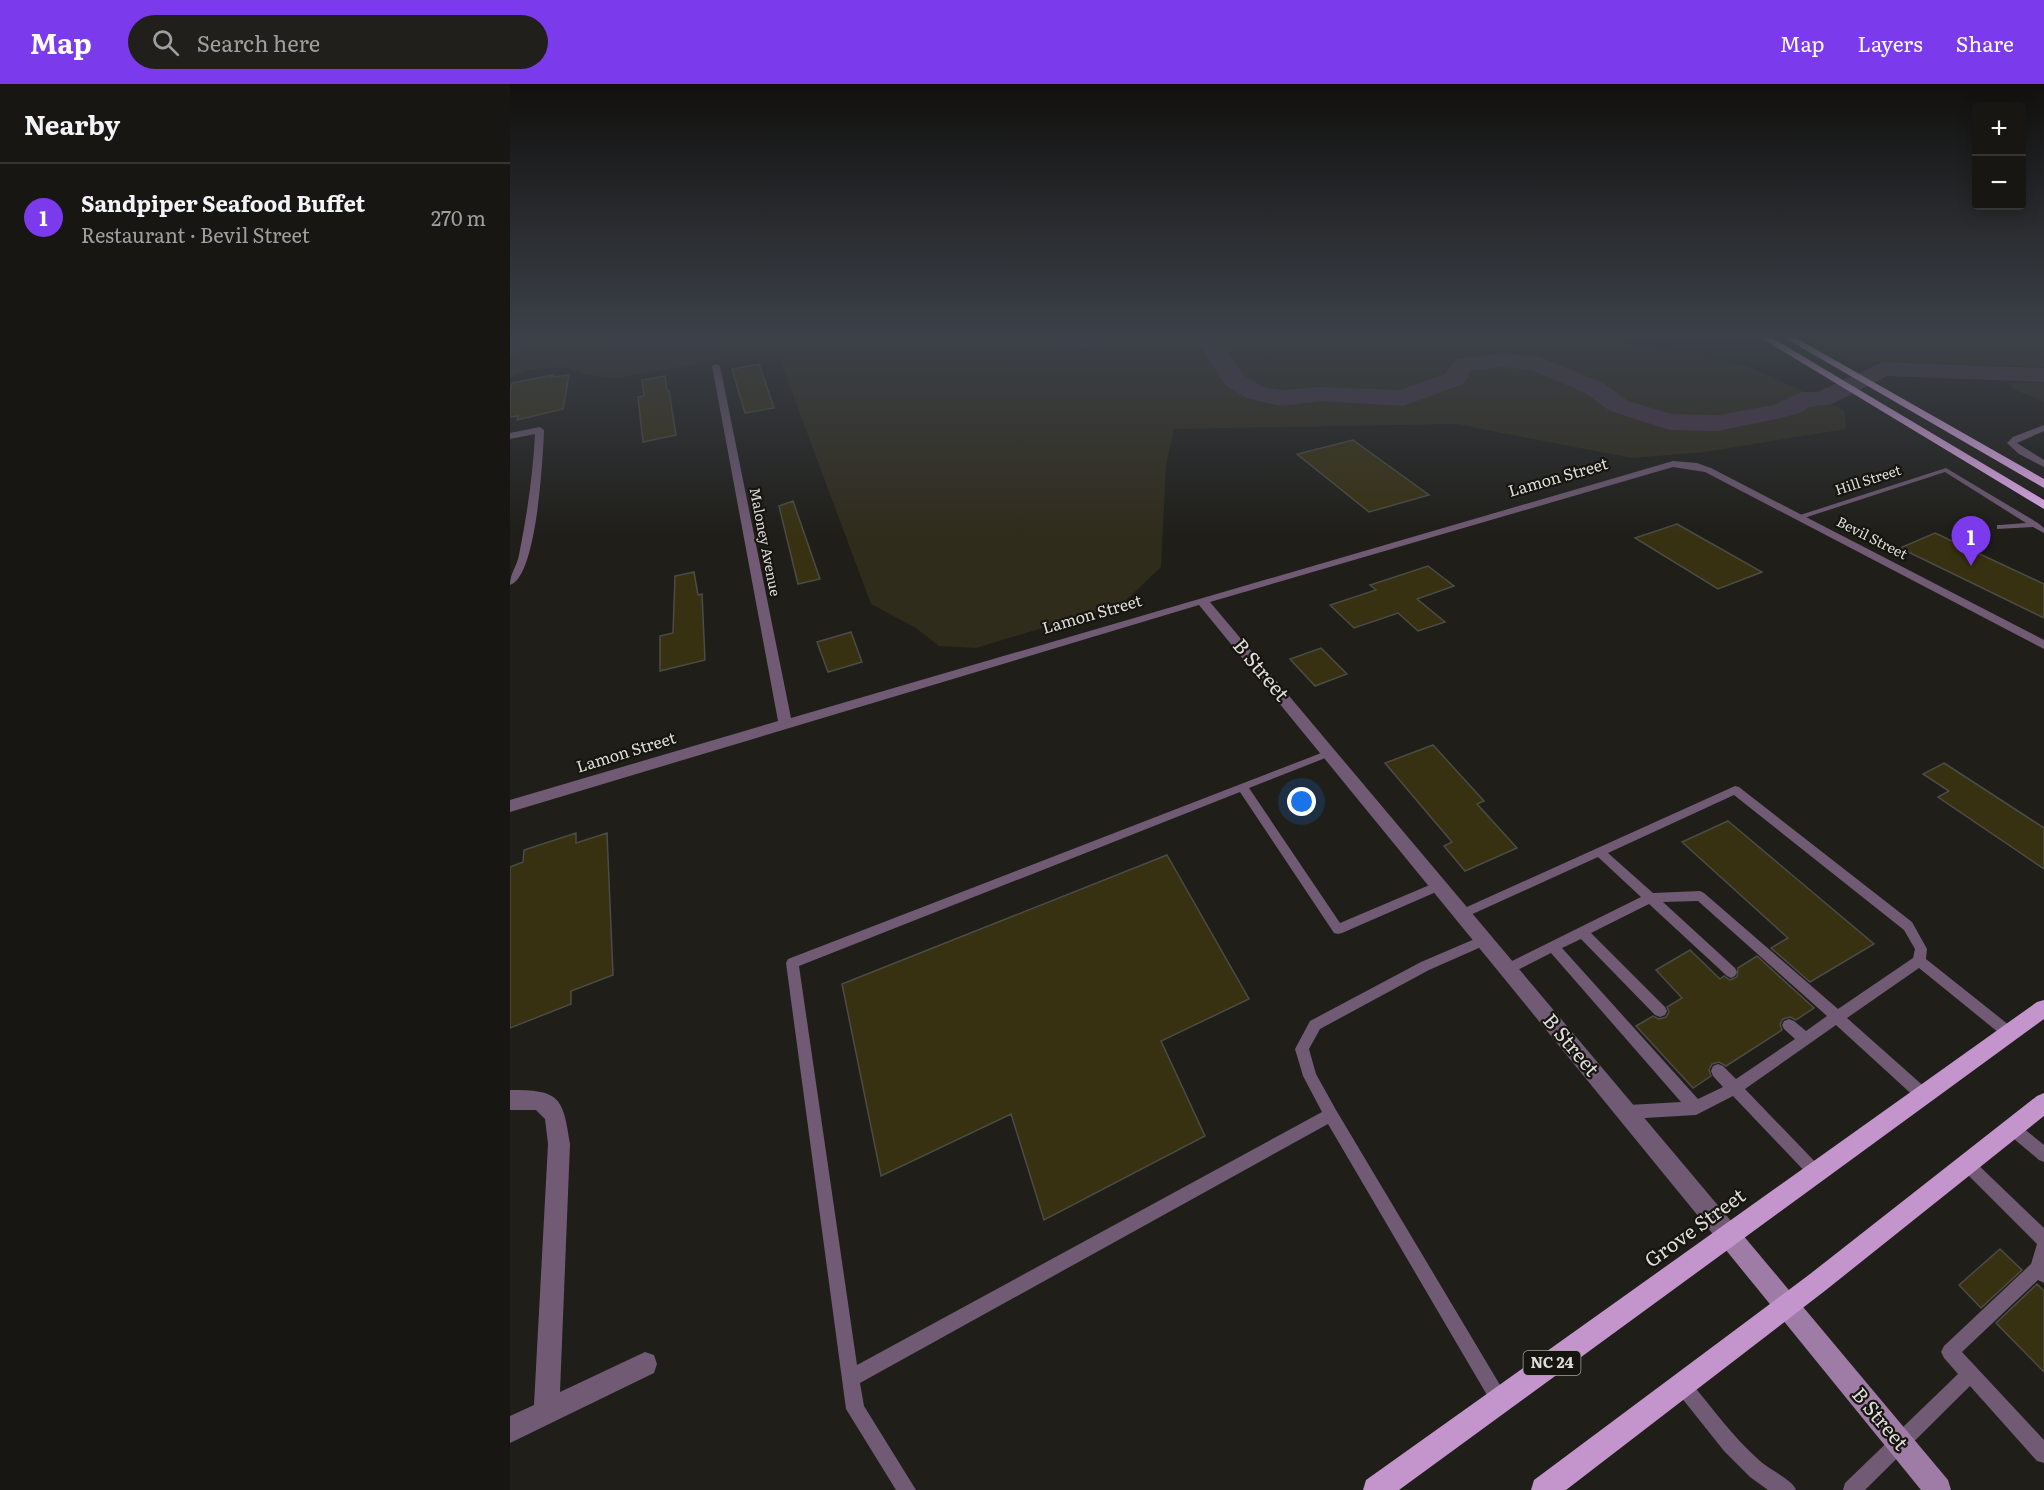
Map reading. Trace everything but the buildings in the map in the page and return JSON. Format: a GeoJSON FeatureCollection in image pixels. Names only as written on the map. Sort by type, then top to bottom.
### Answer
{"type":"FeatureCollection","features":[{"type":"Feature","properties":{"kind":"highway"},"geometry":{"type":"LineString","coordinates":[[1874,404],[2044,505]]}},
{"type":"Feature","properties":{"kind":"highway"},"geometry":{"type":"LineString","coordinates":[[1902,404],[2044,484]]}},
{"type":"Feature","properties":{"kind":"main road","name":"Grove Street"},"geometry":{"type":"LineString","coordinates":[[1376,1490],[2044,1008]]}},
{"type":"Feature","properties":{"kind":"main road"},"geometry":{"type":"LineString","coordinates":[[1544,1490],[1683,1386],[2044,1103]]}},
{"type":"Feature","properties":{"kind":"main road","name":"B Street"},"geometry":{"type":"LineString","coordinates":[[1729,1236],[1938,1490]]}},
{"type":"Feature","properties":{"kind":"street","name":"Maloney Avenue"},"geometry":{"type":"LineString","coordinates":[[723,404],[785,723]]}},
{"type":"Feature","properties":{"kind":"street"},"geometry":{"type":"LineString","coordinates":[[2044,428],[2016,439],[2012,443],[2022,452],[2044,464]]}},
{"type":"Feature","properties":{"kind":"street"},"geometry":{"type":"LineString","coordinates":[[510,436],[540,430],[538,464],[524,558],[510,582]]}},
{"type":"Feature","properties":{"kind":"street","name":"Lamon Street"},"geometry":{"type":"LineString","coordinates":[[510,806],[1663,465],[1685,464]]}},
{"type":"Feature","properties":{"kind":"street","name":"Bevil Street"},"geometry":{"type":"LineString","coordinates":[[1685,464],[1708,470],[2044,645]]}},
{"type":"Feature","properties":{"kind":"street","name":"B Street"},"geometry":{"type":"LineString","coordinates":[[1202,600],[1729,1236]]}},
{"type":"Feature","properties":{"kind":"street"},"geometry":{"type":"LineString","coordinates":[[510,1100],[540,1100],[555,1114],[559,1144],[546,1413]]}},
{"type":"Feature","properties":{"kind":"street"},"geometry":{"type":"LineString","coordinates":[[510,1430],[645,1364]]}},
{"type":"Feature","properties":{"kind":"lane","name":"Hill Street"},"geometry":{"type":"LineString","coordinates":[[1798,517],[1946,470],[2035,525]]}},
{"type":"Feature","properties":{"kind":"lane"},"geometry":{"type":"LineString","coordinates":[[2000,527],[2035,525],[2044,531]]}},
{"type":"Feature","properties":{"kind":"lane"},"geometry":{"type":"LineString","coordinates":[[908,1490],[855,1409],[792,963],[1329,753]]}},
{"type":"Feature","properties":{"kind":"lane"},"geometry":{"type":"LineString","coordinates":[[1243,788],[1338,929],[1439,886]]}},
{"type":"Feature","properties":{"kind":"lane"},"geometry":{"type":"LineString","coordinates":[[1462,914],[1735,790],[1908,926],[1921,949],[1919,961],[1735,1088],[1696,1108],[1628,1112]]}},
{"type":"Feature","properties":{"kind":"lane"},"geometry":{"type":"LineString","coordinates":[[1600,852],[1731,972]]}},
{"type":"Feature","properties":{"kind":"lane"},"geometry":{"type":"LineString","coordinates":[[1508,969],[1650,898],[1700,896],[1923,1095]]}},
{"type":"Feature","properties":{"kind":"lane"},"geometry":{"type":"LineString","coordinates":[[1581,932],[1660,1011]]}},
{"type":"Feature","properties":{"kind":"lane"},"geometry":{"type":"LineString","coordinates":[[1484,940],[1425,966],[1315,1025],[1302,1049],[1310,1076],[1331,1115],[1500,1401]]}},
{"type":"Feature","properties":{"kind":"lane"},"geometry":{"type":"LineString","coordinates":[[1553,947],[1696,1108]]}},
{"type":"Feature","properties":{"kind":"lane"},"geometry":{"type":"LineString","coordinates":[[1919,961],[2009,1033]]}},
{"type":"Feature","properties":{"kind":"lane"},"geometry":{"type":"LineString","coordinates":[[1789,1025],[1806,1040]]}},
{"type":"Feature","properties":{"kind":"lane"},"geometry":{"type":"LineString","coordinates":[[1718,1071],[1816,1173]]}},
{"type":"Feature","properties":{"kind":"lane"},"geometry":{"type":"LineString","coordinates":[[851,1378],[1331,1115]]}},
{"type":"Feature","properties":{"kind":"lane"},"geometry":{"type":"LineString","coordinates":[[2012,1128],[2044,1155]]}},
{"type":"Feature","properties":{"kind":"lane"},"geometry":{"type":"LineString","coordinates":[[1966,1164],[2044,1239]]}},
{"type":"Feature","properties":{"kind":"lane"},"geometry":{"type":"LineString","coordinates":[[2044,1247],[2041,1272],[1950,1352],[2044,1454]]}},
{"type":"Feature","properties":{"kind":"lane"},"geometry":{"type":"LineString","coordinates":[[1852,1490],[1970,1374]]}},
{"type":"Feature","properties":{"kind":"lane"},"geometry":{"type":"LineString","coordinates":[[1683,1386],[1764,1486],[1787,1490]]}},
{"type":"Feature","properties":{"kind":"shaded area"},"geometry":{"type":"Polygon","coordinates":[[[796,404],[1830,404],[1844,410],[1846,429],[1705,452],[1632,458],[1456,424],[1174,429],[1166,466],[1161,567],[1122,604],[976,648],[939,646],[916,628],[871,604],[796,404]]]}},
{"type":"Feature","properties":{"kind":"waterway"},"geometry":{"type":"LineString","coordinates":[[1616,404],[1670,422],[1718,423],[1745,416],[1776,412],[1797,404]]}},
{"type":"Feature","properties":{"kind":"place","name":"Sandpiper Seafood Buffet"},"geometry":{"type":"Point","coordinates":[1971,566]}}]}
